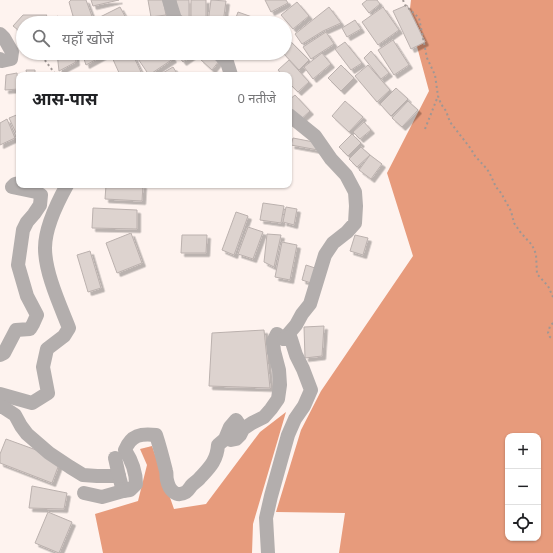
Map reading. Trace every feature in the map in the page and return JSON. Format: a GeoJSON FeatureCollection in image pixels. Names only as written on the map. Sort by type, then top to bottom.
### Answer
{"type":"FeatureCollection","features":[{"type":"Feature","properties":{"kind":"street"},"geometry":{"type":"LineString","coordinates":[[169,0],[174,16]]}},
{"type":"Feature","properties":{"kind":"street"},"geometry":{"type":"LineString","coordinates":[[0,34],[12,52],[11,59],[2,61],[0,59]]}},
{"type":"Feature","properties":{"kind":"street"},"geometry":{"type":"LineString","coordinates":[[225,60],[231,72]]}},
{"type":"Feature","properties":{"kind":"street"},"geometry":{"type":"LineString","coordinates":[[284,339],[296,325],[310,304],[325,255],[333,243],[355,223],[356,206],[355,192],[346,175],[331,159],[316,136],[292,117]]}},
{"type":"Feature","properties":{"kind":"street"},"geometry":{"type":"LineString","coordinates":[[0,355],[4,353],[16,330],[30,329],[37,315],[27,296],[18,265],[23,230],[40,205],[41,195],[32,190],[21,188]]}},
{"type":"Feature","properties":{"kind":"street"},"geometry":{"type":"LineString","coordinates":[[0,394],[32,403],[48,393],[43,367],[47,349],[64,336],[69,328],[50,275],[46,261],[45,248],[47,234],[52,218],[66,188]]}},
{"type":"Feature","properties":{"kind":"street"},"geometry":{"type":"LineString","coordinates":[[84,493],[102,497],[130,490],[136,484],[136,475],[125,450],[133,438],[142,434],[156,435],[170,489],[174,493],[180,494],[187,491],[212,464],[218,454],[218,445],[225,438],[230,427],[236,420],[238,423],[236,429],[230,437],[231,440],[236,439],[243,429],[252,423],[264,418],[278,399],[280,385],[279,370],[273,342],[277,334],[284,339]]}},
{"type":"Feature","properties":{"kind":"street"},"geometry":{"type":"LineString","coordinates":[[268,553],[266,518],[271,496],[288,435],[311,390],[291,339],[289,337],[284,339]]}},
{"type":"Feature","properties":{"kind":"street"},"geometry":{"type":"LineString","coordinates":[[0,408],[4,407],[15,415],[27,434],[49,453],[83,475],[119,476]]}},
{"type":"Feature","properties":{"kind":"street"},"geometry":{"type":"LineString","coordinates":[[115,458],[123,491]]}},
{"type":"Feature","properties":{"kind":"path"},"geometry":{"type":"LineString","coordinates":[[403,0],[405,5],[419,18],[427,58],[435,75],[438,96],[450,122],[475,156],[487,169],[511,211],[514,223],[532,245],[536,254],[537,274],[548,286],[553,297]]}},
{"type":"Feature","properties":{"kind":"path"},"geometry":{"type":"LineString","coordinates":[[45,60],[54,72]]}},
{"type":"Feature","properties":{"kind":"path"},"geometry":{"type":"LineString","coordinates":[[425,128],[438,96]]}},
{"type":"Feature","properties":{"kind":"path"},"geometry":{"type":"LineString","coordinates":[[553,323],[550,326],[548,333],[553,339]]}},
{"type":"Feature","properties":{"kind":"shaded area"},"geometry":{"type":"Polygon","coordinates":[[[411,0],[553,0],[553,553],[339,553],[345,513],[276,512],[301,430],[321,391],[413,256],[387,173],[429,91],[409,17],[411,0]]]}},
{"type":"Feature","properties":{"kind":"shaded area"},"geometry":{"type":"Polygon","coordinates":[[[286,412],[253,524],[252,553],[103,553],[95,514],[138,501],[147,465],[140,449],[152,446],[174,509],[206,504],[260,432],[286,412]]]}},
{"type":"Feature","properties":{"kind":"building"},"geometry":{"type":"Polygon","coordinates":[[[71,0],[86,0],[92,16],[73,16],[69,2],[71,0]]]}},
{"type":"Feature","properties":{"kind":"building"},"geometry":{"type":"Polygon","coordinates":[[[91,0],[119,0],[93,6],[91,0]]]}},
{"type":"Feature","properties":{"kind":"building"},"geometry":{"type":"Polygon","coordinates":[[[148,0],[163,0],[166,15],[151,16],[148,0]]]}},
{"type":"Feature","properties":{"kind":"building"},"geometry":{"type":"Polygon","coordinates":[[[176,0],[189,0],[189,16],[177,16],[176,0]]]}},
{"type":"Feature","properties":{"kind":"building"},"geometry":{"type":"Polygon","coordinates":[[[191,0],[206,0],[206,16],[191,16],[191,0]]]}},
{"type":"Feature","properties":{"kind":"building"},"geometry":{"type":"Polygon","coordinates":[[[211,0],[226,1],[224,16],[209,16],[211,0]]]}},
{"type":"Feature","properties":{"kind":"building"},"geometry":{"type":"Polygon","coordinates":[[[265,0],[286,0],[288,3],[271,12],[265,0]]]}},
{"type":"Feature","properties":{"kind":"building"},"geometry":{"type":"Polygon","coordinates":[[[367,0],[377,0],[380,4],[369,13],[362,4],[367,0]]]}},
{"type":"Feature","properties":{"kind":"building"},"geometry":{"type":"Polygon","coordinates":[[[297,2],[309,16],[293,29],[292,16],[281,15],[297,2]]]}},
{"type":"Feature","properties":{"kind":"building"},"geometry":{"type":"Polygon","coordinates":[[[407,5],[425,42],[411,49],[393,11],[407,5]]]}},
{"type":"Feature","properties":{"kind":"building"},"geometry":{"type":"Polygon","coordinates":[[[120,7],[125,16],[102,16],[120,7]]]}},
{"type":"Feature","properties":{"kind":"building"},"geometry":{"type":"Polygon","coordinates":[[[329,7],[341,23],[323,31],[302,44],[295,34],[329,7]]]}},
{"type":"Feature","properties":{"kind":"building"},"geometry":{"type":"Polygon","coordinates":[[[383,7],[399,30],[378,45],[362,22],[383,7]]]}},
{"type":"Feature","properties":{"kind":"building"},"geometry":{"type":"Polygon","coordinates":[[[238,12],[249,16],[237,16],[238,12]]]}},
{"type":"Feature","properties":{"kind":"building"},"geometry":{"type":"Polygon","coordinates":[[[23,15],[47,15],[46,16],[22,16],[23,15]]]}},
{"type":"Feature","properties":{"kind":"building"},"geometry":{"type":"Polygon","coordinates":[[[355,20],[361,29],[347,37],[342,28],[355,20]]]}},
{"type":"Feature","properties":{"kind":"building"},"geometry":{"type":"Polygon","coordinates":[[[326,32],[334,44],[311,59],[303,47],[326,32]]]}},
{"type":"Feature","properties":{"kind":"building"},"geometry":{"type":"Polygon","coordinates":[[[393,40],[409,65],[394,75],[378,50],[393,40]]]}},
{"type":"Feature","properties":{"kind":"building"},"geometry":{"type":"Polygon","coordinates":[[[345,42],[362,63],[351,70],[335,49],[345,42]]]}},
{"type":"Feature","properties":{"kind":"building"},"geometry":{"type":"Polygon","coordinates":[[[292,43],[309,60],[299,70],[290,60],[292,60],[292,43]]]}},
{"type":"Feature","properties":{"kind":"building"},"geometry":{"type":"Polygon","coordinates":[[[371,51],[389,73],[381,79],[364,58],[371,51]]]}},
{"type":"Feature","properties":{"kind":"building"},"geometry":{"type":"Polygon","coordinates":[[[322,53],[331,64],[313,79],[304,67],[322,53]]]}},
{"type":"Feature","properties":{"kind":"building"},"geometry":{"type":"Polygon","coordinates":[[[58,60],[76,60],[76,62],[59,71],[58,60]]]}},
{"type":"Feature","properties":{"kind":"building"},"geometry":{"type":"Polygon","coordinates":[[[84,60],[95,60],[86,65],[84,60]]]}},
{"type":"Feature","properties":{"kind":"building"},"geometry":{"type":"Polygon","coordinates":[[[113,60],[135,60],[141,72],[119,72],[113,60]]]}},
{"type":"Feature","properties":{"kind":"building"},"geometry":{"type":"Polygon","coordinates":[[[139,60],[172,60],[154,72],[147,72],[139,60]]]}},
{"type":"Feature","properties":{"kind":"building"},"geometry":{"type":"Polygon","coordinates":[[[201,60],[219,61],[212,70],[201,60]]]}},
{"type":"Feature","properties":{"kind":"building"},"geometry":{"type":"Polygon","coordinates":[[[289,60],[309,82],[298,92],[292,86],[292,72],[280,72],[278,70],[289,60]]]}},
{"type":"Feature","properties":{"kind":"building"},"geometry":{"type":"Polygon","coordinates":[[[341,65],[354,78],[341,91],[328,78],[341,65]]]}},
{"type":"Feature","properties":{"kind":"building"},"geometry":{"type":"Polygon","coordinates":[[[368,65],[390,90],[377,102],[355,76],[368,65]]]}},
{"type":"Feature","properties":{"kind":"building"},"geometry":{"type":"Polygon","coordinates":[[[173,67],[176,72],[164,72],[173,67]]]}},
{"type":"Feature","properties":{"kind":"building"},"geometry":{"type":"Polygon","coordinates":[[[26,70],[35,70],[35,72],[26,72],[26,70]]]}},
{"type":"Feature","properties":{"kind":"building"},"geometry":{"type":"Polygon","coordinates":[[[16,73],[16,89],[5,90],[6,75],[16,73]]]}},
{"type":"Feature","properties":{"kind":"building"},"geometry":{"type":"Polygon","coordinates":[[[396,88],[408,99],[391,116],[380,104],[396,88]]]}},
{"type":"Feature","properties":{"kind":"building"},"geometry":{"type":"Polygon","coordinates":[[[295,95],[310,111],[299,121],[292,113],[292,98],[295,95]]]}},
{"type":"Feature","properties":{"kind":"building"},"geometry":{"type":"Polygon","coordinates":[[[345,101],[363,117],[349,132],[332,116],[345,101]]]}},
{"type":"Feature","properties":{"kind":"building"},"geometry":{"type":"Polygon","coordinates":[[[408,101],[418,110],[402,127],[392,118],[408,101]]]}},
{"type":"Feature","properties":{"kind":"building"},"geometry":{"type":"Polygon","coordinates":[[[16,115],[16,133],[9,118],[16,115]]]}},
{"type":"Feature","properties":{"kind":"building"},"geometry":{"type":"Polygon","coordinates":[[[7,119],[15,138],[0,145],[0,123],[7,119]]]}},
{"type":"Feature","properties":{"kind":"building"},"geometry":{"type":"Polygon","coordinates":[[[364,122],[371,130],[360,139],[353,132],[364,122]]]}},
{"type":"Feature","properties":{"kind":"building"},"geometry":{"type":"Polygon","coordinates":[[[352,134],[361,143],[348,156],[339,147],[352,134]]]}},
{"type":"Feature","properties":{"kind":"building"},"geometry":{"type":"Polygon","coordinates":[[[293,138],[319,143],[318,150],[292,145],[293,138]]]}},
{"type":"Feature","properties":{"kind":"building"},"geometry":{"type":"Polygon","coordinates":[[[361,147],[370,155],[357,167],[349,159],[361,147]]]}},
{"type":"Feature","properties":{"kind":"building"},"geometry":{"type":"Polygon","coordinates":[[[370,155],[382,164],[371,179],[359,170],[370,155]]]}},
{"type":"Feature","properties":{"kind":"building"},"geometry":{"type":"Polygon","coordinates":[[[106,188],[143,188],[142,201],[105,199],[106,188]]]}},
{"type":"Feature","properties":{"kind":"building"},"geometry":{"type":"Polygon","coordinates":[[[263,203],[284,206],[281,223],[260,220],[263,203]]]}},
{"type":"Feature","properties":{"kind":"building"},"geometry":{"type":"Polygon","coordinates":[[[286,207],[297,209],[294,225],[283,222],[286,207]]]}},
{"type":"Feature","properties":{"kind":"building"},"geometry":{"type":"Polygon","coordinates":[[[93,208],[137,210],[137,229],[92,228],[93,208]]]}},
{"type":"Feature","properties":{"kind":"building"},"geometry":{"type":"Polygon","coordinates":[[[236,212],[248,216],[234,255],[222,250],[236,212]]]}},
{"type":"Feature","properties":{"kind":"building"},"geometry":{"type":"Polygon","coordinates":[[[248,227],[263,232],[253,259],[238,254],[248,227]]]}},
{"type":"Feature","properties":{"kind":"building"},"geometry":{"type":"Polygon","coordinates":[[[131,233],[142,263],[117,273],[106,243],[131,233]]]}},
{"type":"Feature","properties":{"kind":"building"},"geometry":{"type":"Polygon","coordinates":[[[267,234],[281,235],[274,267],[264,262],[267,234]]]}},
{"type":"Feature","properties":{"kind":"building"},"geometry":{"type":"Polygon","coordinates":[[[182,235],[207,235],[206,253],[181,253],[182,235]]]}},
{"type":"Feature","properties":{"kind":"building"},"geometry":{"type":"Polygon","coordinates":[[[355,235],[368,238],[363,255],[350,251],[355,235]]]}},
{"type":"Feature","properties":{"kind":"building"},"geometry":{"type":"Polygon","coordinates":[[[282,242],[297,245],[290,280],[275,277],[282,242]]]}},
{"type":"Feature","properties":{"kind":"building"},"geometry":{"type":"Polygon","coordinates":[[[90,251],[101,288],[88,292],[77,255],[90,251]]]}},
{"type":"Feature","properties":{"kind":"building"},"geometry":{"type":"Polygon","coordinates":[[[306,265],[315,268],[311,283],[302,280],[306,265]]]}},
{"type":"Feature","properties":{"kind":"building"},"geometry":{"type":"Polygon","coordinates":[[[324,326],[322,356],[305,358],[304,327],[324,326]]]}},
{"type":"Feature","properties":{"kind":"building"},"geometry":{"type":"Polygon","coordinates":[[[264,330],[270,388],[209,386],[212,333],[264,330]]]}},
{"type":"Feature","properties":{"kind":"building"},"geometry":{"type":"Polygon","coordinates":[[[6,439],[61,459],[52,483],[0,463],[0,454],[6,439]]]}},
{"type":"Feature","properties":{"kind":"building"},"geometry":{"type":"Polygon","coordinates":[[[32,486],[67,493],[64,509],[29,508],[32,486]]]}},
{"type":"Feature","properties":{"kind":"building"},"geometry":{"type":"Polygon","coordinates":[[[48,512],[72,522],[59,553],[35,543],[48,512]]]}}]}
